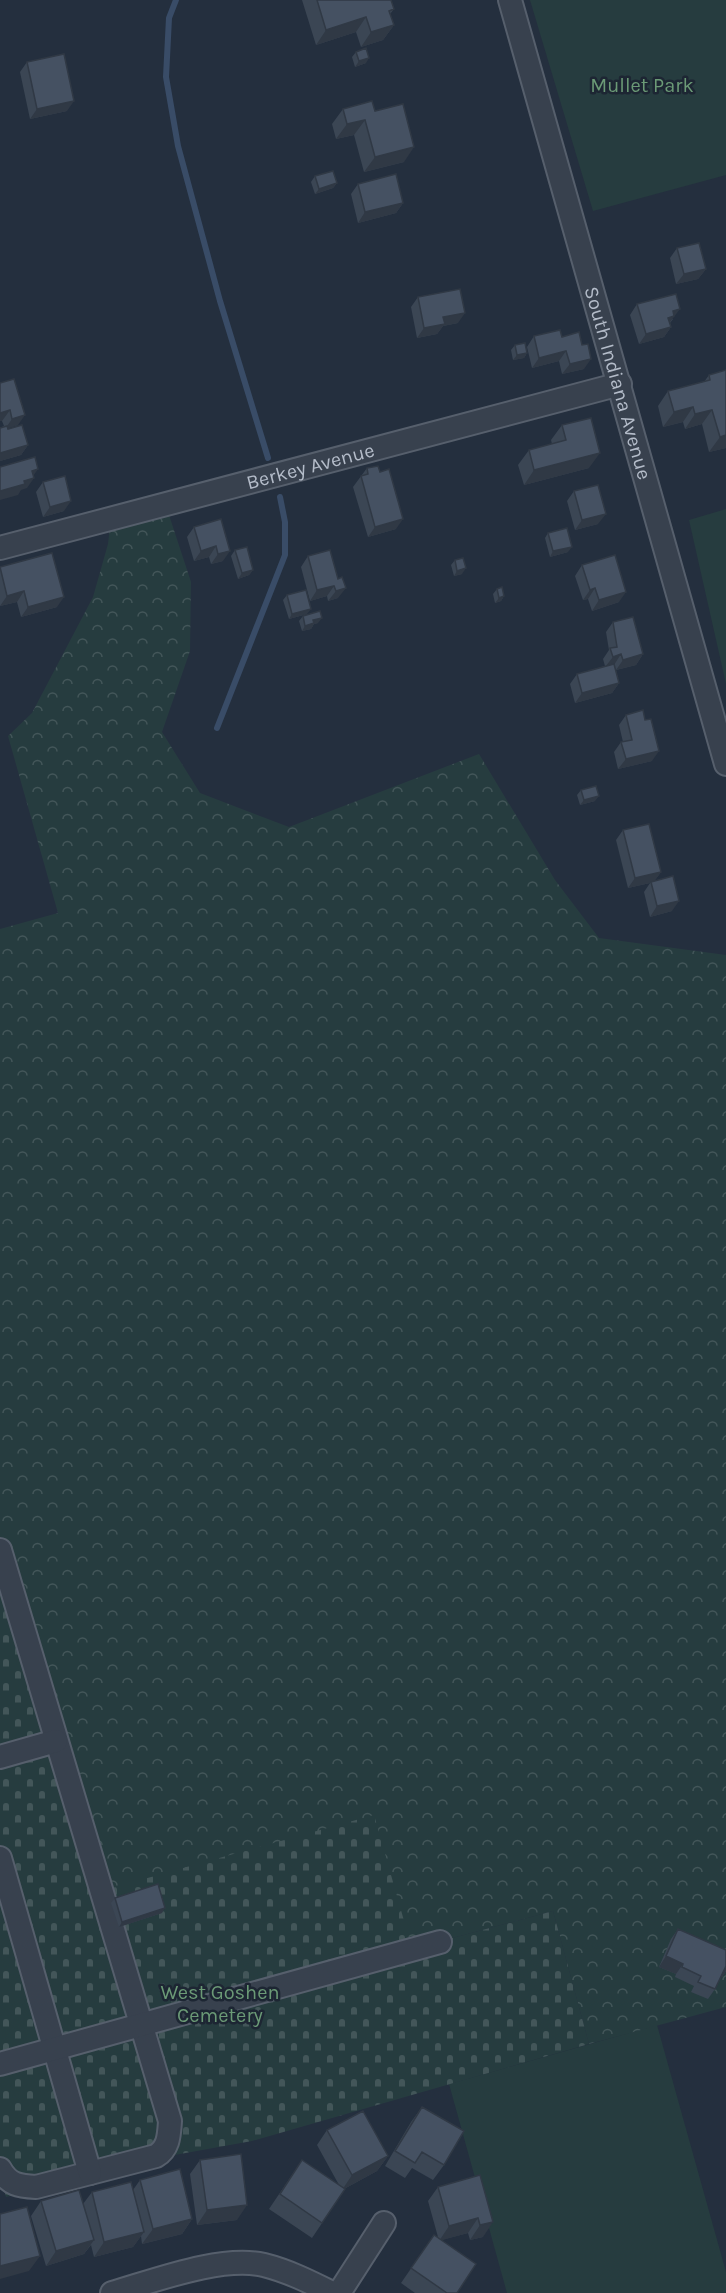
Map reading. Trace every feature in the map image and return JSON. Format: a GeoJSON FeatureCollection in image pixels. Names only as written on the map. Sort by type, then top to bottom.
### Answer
{"type":"FeatureCollection","features":[{"type":"Feature","properties":{"kind":"street","name":"South Indiana Avenue"},"geometry":{"type":"LineString","coordinates":[[510,0],[726,764]]}},
{"type":"Feature","properties":{"kind":"street","name":"Berkey Avenue"},"geometry":{"type":"LineString","coordinates":[[0,548],[620,384]]}},
{"type":"Feature","properties":{"kind":"street"},"geometry":{"type":"LineString","coordinates":[[0,1550],[168,2110],[169,2133],[164,2151],[156,2156],[36,2187],[19,2187],[8,2181],[0,2169]]}},
{"type":"Feature","properties":{"kind":"street"},"geometry":{"type":"LineString","coordinates":[[0,1757],[56,1741]]}},
{"type":"Feature","properties":{"kind":"street"},"geometry":{"type":"LineString","coordinates":[[0,1858],[90,2173]]}},
{"type":"Feature","properties":{"kind":"street"},"geometry":{"type":"LineString","coordinates":[[0,2064],[440,1942]]}},
{"type":"Feature","properties":{"kind":"street"},"geometry":{"type":"LineString","coordinates":[[339,2293],[384,2223]]}},
{"type":"Feature","properties":{"kind":"street"},"geometry":{"type":"LineString","coordinates":[[112,2293],[209,2266],[237,2264],[262,2265],[300,2277],[332,2293]]}},
{"type":"Feature","properties":{"kind":"green space","name":"Mullet Park"},"geometry":{"type":"Polygon","coordinates":[[[530,0],[726,0],[726,175],[593,211],[530,0]]]}},
{"type":"Feature","properties":{"kind":"green space"},"geometry":{"type":"Polygon","coordinates":[[[726,509],[726,684],[689,520],[726,509]]]}},
{"type":"Feature","properties":{"kind":"green space"},"geometry":{"type":"Polygon","coordinates":[[[168,512],[191,582],[190,651],[162,732],[200,793],[289,827],[479,754],[555,880],[599,938],[726,955],[726,2007],[589,2044],[553,1911],[412,1949],[101,1892],[0,1550],[0,929],[58,913],[8,736],[32,713],[93,597],[108,544],[110,527],[168,512]]]}},
{"type":"Feature","properties":{"kind":"green space","name":"West Goshen Cemetery"},"geometry":{"type":"Polygon","coordinates":[[[0,1550],[101,1891],[374,1815],[412,1949],[553,1911],[589,2044],[252,2141],[158,2158],[6,2197],[0,2175],[0,1550]]]}},
{"type":"Feature","properties":{"kind":"green space"},"geometry":{"type":"Polygon","coordinates":[[[657,2025],[726,2272],[726,2293],[507,2293],[449,2084],[657,2025]]]}},
{"type":"Feature","properties":{"kind":"building"},"geometry":{"type":"Polygon","coordinates":[[[317,0],[391,0],[394,9],[389,11],[394,25],[371,32],[366,17],[326,30],[317,0]]]}},
{"type":"Feature","properties":{"kind":"building"},"geometry":{"type":"Polygon","coordinates":[[[366,48],[369,58],[359,61],[356,52],[366,48]]]}},
{"type":"Feature","properties":{"kind":"building"},"geometry":{"type":"Polygon","coordinates":[[[64,54],[74,101],[37,109],[27,62],[64,54]]]}},
{"type":"Feature","properties":{"kind":"building"},"geometry":{"type":"Polygon","coordinates":[[[372,101],[375,111],[403,104],[414,147],[375,157],[365,120],[347,124],[343,109],[372,101]]]}},
{"type":"Feature","properties":{"kind":"building"},"geometry":{"type":"Polygon","coordinates":[[[333,171],[337,183],[319,189],[315,176],[333,171]]]}},
{"type":"Feature","properties":{"kind":"building"},"geometry":{"type":"Polygon","coordinates":[[[396,174],[403,203],[365,212],[358,184],[396,174]]]}},
{"type":"Feature","properties":{"kind":"building"},"geometry":{"type":"Polygon","coordinates":[[[699,243],[706,269],[684,274],[677,248],[699,243]]]}},
{"type":"Feature","properties":{"kind":"building"},"geometry":{"type":"Polygon","coordinates":[[[460,289],[465,313],[443,317],[445,324],[424,328],[418,297],[460,289]]]}},
{"type":"Feature","properties":{"kind":"building"},"geometry":{"type":"Polygon","coordinates":[[[676,294],[680,309],[673,311],[674,316],[668,318],[671,327],[646,334],[637,304],[676,294]]]}},
{"type":"Feature","properties":{"kind":"building"},"geometry":{"type":"Polygon","coordinates":[[[560,330],[562,337],[579,332],[582,345],[588,344],[591,359],[570,364],[566,351],[539,358],[534,336],[560,330]]]}},
{"type":"Feature","properties":{"kind":"building"},"geometry":{"type":"Polygon","coordinates":[[[525,343],[527,353],[517,355],[515,345],[525,343]]]}},
{"type":"Feature","properties":{"kind":"building"},"geometry":{"type":"Polygon","coordinates":[[[726,370],[726,435],[720,437],[712,410],[695,414],[693,407],[674,412],[668,391],[710,380],[709,375],[726,370]]]}},
{"type":"Feature","properties":{"kind":"building"},"geometry":{"type":"Polygon","coordinates":[[[14,379],[25,415],[12,419],[10,410],[0,413],[0,383],[14,379]]]}},
{"type":"Feature","properties":{"kind":"building"},"geometry":{"type":"Polygon","coordinates":[[[591,418],[600,453],[534,470],[529,450],[566,440],[562,425],[591,418]]]}},
{"type":"Feature","properties":{"kind":"building"},"geometry":{"type":"Polygon","coordinates":[[[22,425],[28,445],[0,453],[0,428],[7,426],[8,429],[22,425]]]}},
{"type":"Feature","properties":{"kind":"building"},"geometry":{"type":"Polygon","coordinates":[[[35,457],[38,469],[32,471],[34,478],[24,481],[25,484],[0,491],[0,467],[35,457]]]}},
{"type":"Feature","properties":{"kind":"building"},"geometry":{"type":"Polygon","coordinates":[[[378,466],[380,472],[389,469],[403,519],[375,527],[361,476],[368,474],[367,468],[378,466]]]}},
{"type":"Feature","properties":{"kind":"building"},"geometry":{"type":"Polygon","coordinates":[[[65,476],[71,501],[50,507],[43,482],[65,476]]]}},
{"type":"Feature","properties":{"kind":"building"},"geometry":{"type":"Polygon","coordinates":[[[598,485],[606,514],[582,520],[574,491],[598,485]]]}},
{"type":"Feature","properties":{"kind":"building"},"geometry":{"type":"Polygon","coordinates":[[[221,519],[230,551],[218,554],[216,546],[201,551],[194,527],[221,519]]]}},
{"type":"Feature","properties":{"kind":"building"},"geometry":{"type":"Polygon","coordinates":[[[567,528],[572,547],[553,551],[548,533],[567,528]]]}},
{"type":"Feature","properties":{"kind":"building"},"geometry":{"type":"Polygon","coordinates":[[[247,547],[253,570],[242,573],[235,550],[247,547]]]}},
{"type":"Feature","properties":{"kind":"building"},"geometry":{"type":"Polygon","coordinates":[[[330,550],[338,579],[342,577],[346,588],[336,591],[334,586],[317,590],[308,556],[330,550]]]}},
{"type":"Feature","properties":{"kind":"building"},"geometry":{"type":"Polygon","coordinates":[[[52,553],[64,597],[28,607],[24,591],[7,596],[0,567],[52,553]]]}},
{"type":"Feature","properties":{"kind":"building"},"geometry":{"type":"Polygon","coordinates":[[[615,555],[626,592],[599,600],[595,588],[590,590],[582,565],[615,555]]]}},
{"type":"Feature","properties":{"kind":"building"},"geometry":{"type":"Polygon","coordinates":[[[463,558],[466,568],[457,571],[455,560],[463,558]]]}},
{"type":"Feature","properties":{"kind":"building"},"geometry":{"type":"Polygon","coordinates":[[[502,587],[504,596],[499,598],[497,589],[502,587]]]}},
{"type":"Feature","properties":{"kind":"building"},"geometry":{"type":"Polygon","coordinates":[[[306,590],[311,609],[292,614],[287,595],[306,590]]]}},
{"type":"Feature","properties":{"kind":"building"},"geometry":{"type":"Polygon","coordinates":[[[320,611],[322,618],[313,620],[314,623],[305,626],[303,616],[320,611]]]}},
{"type":"Feature","properties":{"kind":"building"},"geometry":{"type":"Polygon","coordinates":[[[633,617],[643,654],[623,660],[621,654],[613,657],[610,648],[617,647],[613,622],[633,617]]]}},
{"type":"Feature","properties":{"kind":"building"},"geometry":{"type":"Polygon","coordinates":[[[614,664],[619,683],[582,693],[577,674],[614,664]]]}},
{"type":"Feature","properties":{"kind":"building"},"geometry":{"type":"Polygon","coordinates":[[[643,710],[645,720],[651,719],[659,751],[626,759],[621,742],[632,740],[626,715],[643,710]]]}},
{"type":"Feature","properties":{"kind":"building"},"geometry":{"type":"Polygon","coordinates":[[[596,786],[599,796],[584,800],[581,790],[596,786]]]}},
{"type":"Feature","properties":{"kind":"building"},"geometry":{"type":"Polygon","coordinates":[[[649,824],[661,872],[635,878],[623,830],[649,824]]]}},
{"type":"Feature","properties":{"kind":"building"},"geometry":{"type":"Polygon","coordinates":[[[673,876],[679,901],[657,906],[651,882],[673,876]]]}},
{"type":"Feature","properties":{"kind":"building"},"geometry":{"type":"Polygon","coordinates":[[[158,1884],[165,1908],[122,1922],[115,1898],[158,1884]]]}},
{"type":"Feature","properties":{"kind":"building"},"geometry":{"type":"Polygon","coordinates":[[[678,1929],[726,1950],[726,1966],[715,1989],[698,1982],[701,1976],[666,1956],[678,1929]]]}},
{"type":"Feature","properties":{"kind":"building"},"geometry":{"type":"Polygon","coordinates":[[[422,2107],[464,2131],[444,2165],[422,2152],[415,2163],[395,2151],[422,2107]]]}},
{"type":"Feature","properties":{"kind":"building"},"geometry":{"type":"Polygon","coordinates":[[[363,2111],[388,2156],[352,2175],[327,2130],[363,2111]]]}},
{"type":"Feature","properties":{"kind":"building"},"geometry":{"type":"Polygon","coordinates":[[[241,2154],[247,2205],[207,2210],[200,2160],[241,2154]]]}},
{"type":"Feature","properties":{"kind":"building"},"geometry":{"type":"Polygon","coordinates":[[[302,2160],[345,2189],[322,2223],[280,2194],[302,2160]]]}},
{"type":"Feature","properties":{"kind":"building"},"geometry":{"type":"Polygon","coordinates":[[[180,2169],[192,2219],[153,2229],[140,2180],[180,2169]]]}},
{"type":"Feature","properties":{"kind":"building"},"geometry":{"type":"Polygon","coordinates":[[[480,2175],[493,2222],[480,2225],[478,2218],[449,2226],[438,2187],[480,2175]]]}},
{"type":"Feature","properties":{"kind":"building"},"geometry":{"type":"Polygon","coordinates":[[[131,2182],[144,2232],[104,2242],[92,2192],[131,2182]]]}},
{"type":"Feature","properties":{"kind":"building"},"geometry":{"type":"Polygon","coordinates":[[[79,2190],[94,2240],[56,2251],[41,2201],[79,2190]]]}},
{"type":"Feature","properties":{"kind":"building"},"geometry":{"type":"Polygon","coordinates":[[[27,2207],[40,2256],[0,2266],[0,2214],[27,2207]]]}},
{"type":"Feature","properties":{"kind":"building"},"geometry":{"type":"Polygon","coordinates":[[[434,2235],[476,2264],[457,2293],[447,2293],[411,2268],[434,2235]]]}},
{"type":"Feature","properties":{"kind":"waterway"},"geometry":{"type":"LineString","coordinates":[[176,0],[169,18],[166,77],[178,146],[220,301],[268,458]]}},
{"type":"Feature","properties":{"kind":"waterway"},"geometry":{"type":"LineString","coordinates":[[217,728],[285,555],[285,522],[280,497]]}}]}
